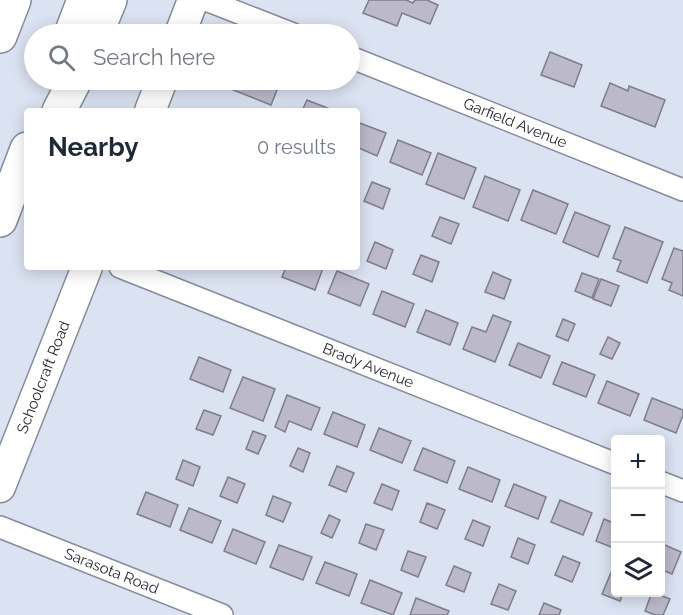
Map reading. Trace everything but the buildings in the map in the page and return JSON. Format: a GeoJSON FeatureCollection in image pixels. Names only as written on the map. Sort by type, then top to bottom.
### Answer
{"type":"FeatureCollection","features":[{"type":"Feature","properties":{"kind":"highway"},"geometry":{"type":"LineString","coordinates":[[0,36],[14,0]]}},
{"type":"Feature","properties":{"kind":"highway"},"geometry":{"type":"LineString","coordinates":[[75,24],[84,0]]}},
{"type":"Feature","properties":{"kind":"highway"},"geometry":{"type":"LineString","coordinates":[[100,24],[110,0]]}},
{"type":"Feature","properties":{"kind":"highway"},"geometry":{"type":"LineString","coordinates":[[43,108],[50,90]]}},
{"type":"Feature","properties":{"kind":"highway"},"geometry":{"type":"LineString","coordinates":[[61,108],[70,90]]}},
{"type":"Feature","properties":{"kind":"highway"},"geometry":{"type":"LineString","coordinates":[[0,220],[24,157]]}},
{"type":"Feature","properties":{"kind":"highway"},"geometry":{"type":"LineString","coordinates":[[0,229],[24,181]]}},
{"type":"Feature","properties":{"kind":"main road"},"geometry":{"type":"LineString","coordinates":[[184,24],[193,0]]}},
{"type":"Feature","properties":{"kind":"main road"},"geometry":{"type":"LineString","coordinates":[[151,108],[158,90]]}},
{"type":"Feature","properties":{"kind":"main road","name":"Schoolcraft Road"},"geometry":{"type":"LineString","coordinates":[[0,487],[86,270]]}},
{"type":"Feature","properties":{"kind":"street"},"geometry":{"type":"LineString","coordinates":[[206,0],[267,24]]}},
{"type":"Feature","properties":{"kind":"street","name":"Garfield Avenue"},"geometry":{"type":"LineString","coordinates":[[360,61],[683,190]]}},
{"type":"Feature","properties":{"kind":"street","name":"Brady Avenue"},"geometry":{"type":"LineString","coordinates":[[128,270],[611,462]]}},
{"type":"Feature","properties":{"kind":"street"},"geometry":{"type":"LineString","coordinates":[[665,484],[683,491]]}},
{"type":"Feature","properties":{"kind":"street","name":"Sarasota Road"},"geometry":{"type":"LineString","coordinates":[[0,527],[222,615]]}}]}
